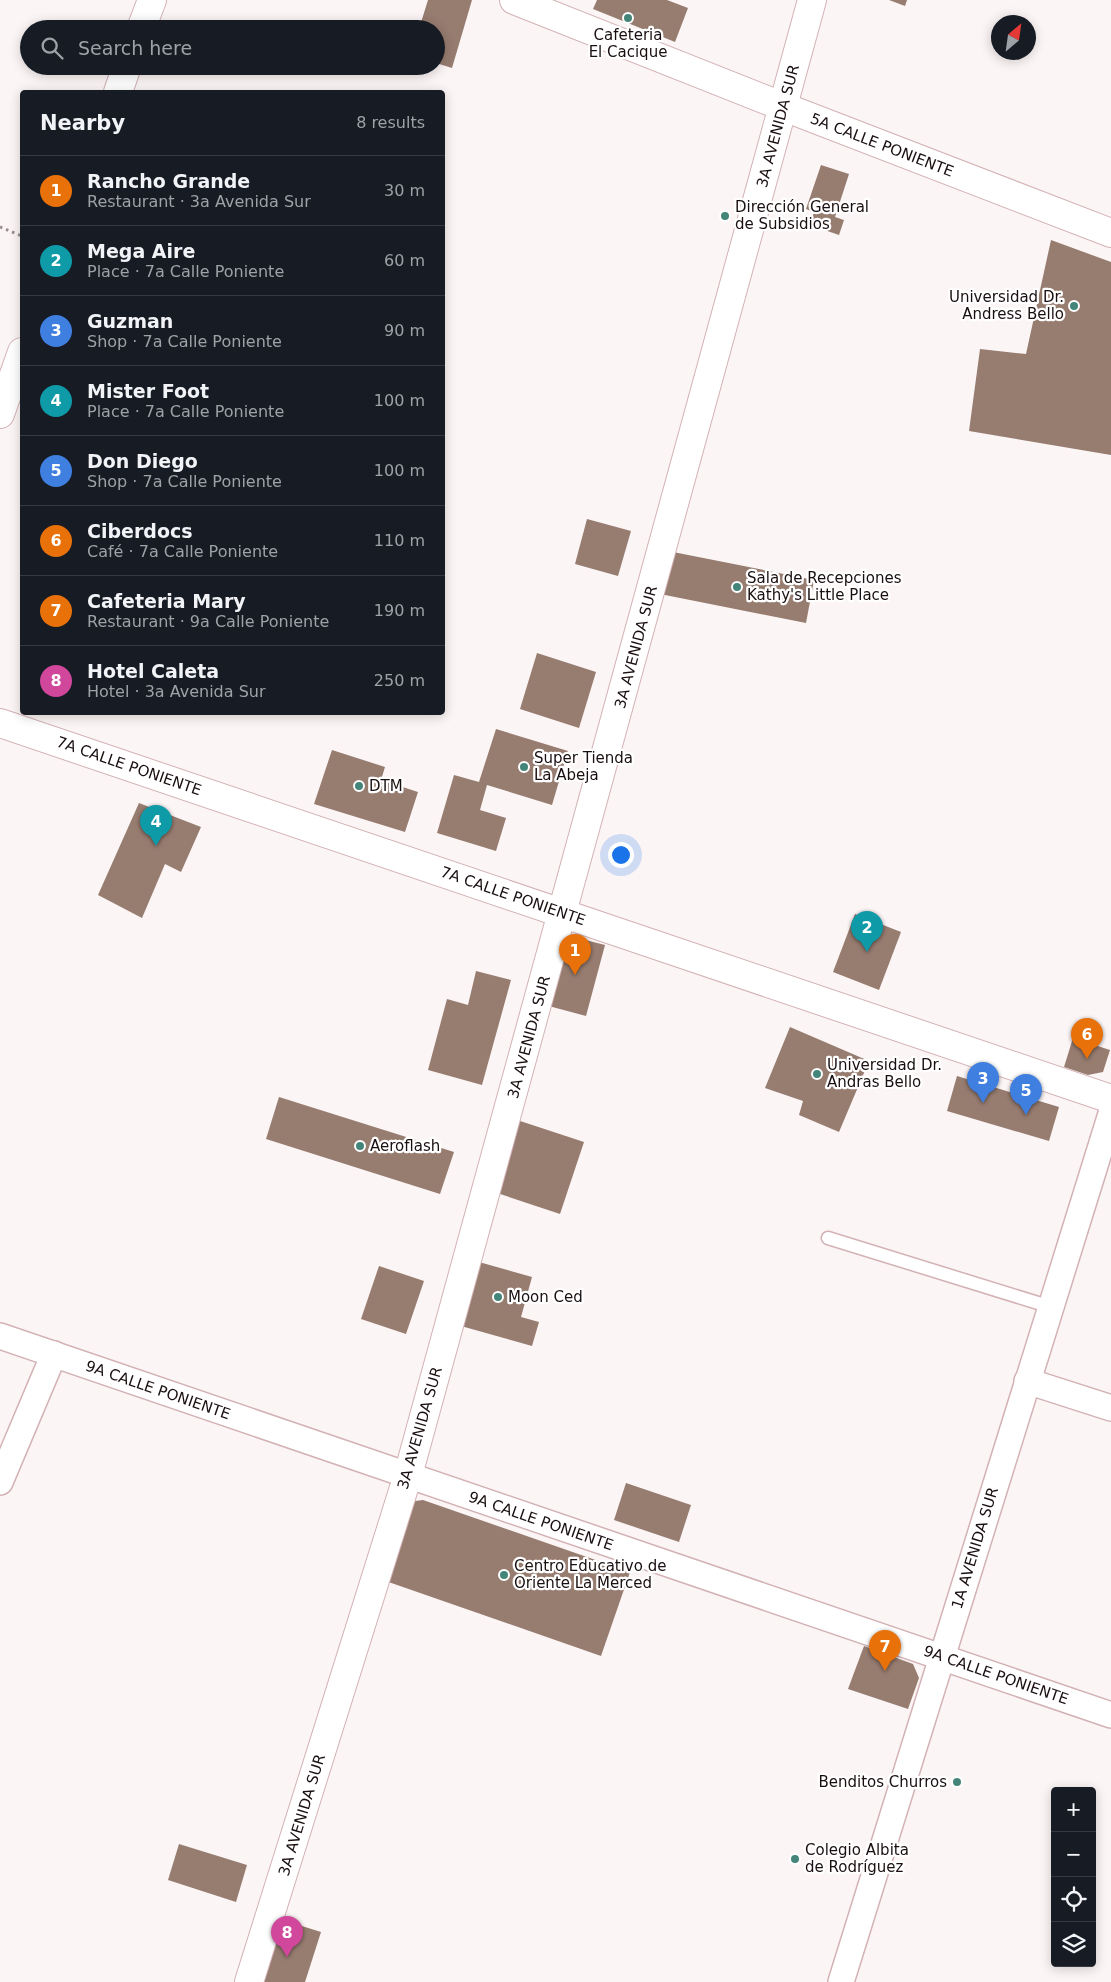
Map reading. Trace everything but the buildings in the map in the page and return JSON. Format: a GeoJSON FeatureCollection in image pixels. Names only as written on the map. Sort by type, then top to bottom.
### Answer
{"type":"FeatureCollection","features":[{"type":"Feature","properties":{"kind":"street"},"geometry":{"type":"LineString","coordinates":[[144,20],[152,0]]}},
{"type":"Feature","properties":{"kind":"street","name":"5A CALLE PONIENTE"},"geometry":{"type":"LineString","coordinates":[[514,0],[784,107],[1111,233]]}},
{"type":"Feature","properties":{"kind":"street","name":"3A AVENIDA SUR"},"geometry":{"type":"LineString","coordinates":[[250,1982],[408,1475],[812,0]]}},
{"type":"Feature","properties":{"kind":"street"},"geometry":{"type":"LineString","coordinates":[[119,90],[124,75]]}},
{"type":"Feature","properties":{"kind":"street"},"geometry":{"type":"LineString","coordinates":[[0,414],[20,358]]}},
{"type":"Feature","properties":{"kind":"street","name":"7A CALLE PONIENTE"},"geometry":{"type":"LineString","coordinates":[[0,723],[1111,1099]]}},
{"type":"Feature","properties":{"kind":"street","name":"1A AVENIDA SUR"},"geometry":{"type":"LineString","coordinates":[[841,1982],[1111,1114]]}},
{"type":"Feature","properties":{"kind":"street","name":"9A CALLE PONIENTE"},"geometry":{"type":"LineString","coordinates":[[0,1336],[1111,1715]]}},
{"type":"Feature","properties":{"kind":"street"},"geometry":{"type":"LineString","coordinates":[[0,1482],[54,1354]]}},
{"type":"Feature","properties":{"kind":"street"},"geometry":{"type":"LineString","coordinates":[[1027,1381],[1111,1408]]}},
{"type":"Feature","properties":{"kind":"lane"},"geometry":{"type":"LineString","coordinates":[[828,1238],[1051,1307]]}},
{"type":"Feature","properties":{"kind":"path"},"geometry":{"type":"LineString","coordinates":[[0,228],[20,235]]}},
{"type":"Feature","properties":{"kind":"place","name":"Cafeteria El Cacique"},"geometry":{"type":"Point","coordinates":[628,18]}},
{"type":"Feature","properties":{"kind":"place","name":"Dirección General de Subsidios"},"geometry":{"type":"Point","coordinates":[725,216]}},
{"type":"Feature","properties":{"kind":"place","name":"Universidad Dr. Andress Bello"},"geometry":{"type":"Point","coordinates":[1074,306]}},
{"type":"Feature","properties":{"kind":"place","name":"Sala de Recepciones Kathy's Little Place"},"geometry":{"type":"Point","coordinates":[737,587]}},
{"type":"Feature","properties":{"kind":"place","name":"Super Tienda La Abeja"},"geometry":{"type":"Point","coordinates":[524,767]}},
{"type":"Feature","properties":{"kind":"place","name":"DTM"},"geometry":{"type":"Point","coordinates":[359,786]}},
{"type":"Feature","properties":{"kind":"place","name":"Mister Foot"},"geometry":{"type":"Point","coordinates":[156,846]}},
{"type":"Feature","properties":{"kind":"place","name":"Mega Aire"},"geometry":{"type":"Point","coordinates":[867,952]}},
{"type":"Feature","properties":{"kind":"place","name":"Rancho Grande"},"geometry":{"type":"Point","coordinates":[575,975]}},
{"type":"Feature","properties":{"kind":"place","name":"Ciberdocs"},"geometry":{"type":"Point","coordinates":[1087,1059]}},
{"type":"Feature","properties":{"kind":"place","name":"Universidad Dr. Andras Bello"},"geometry":{"type":"Point","coordinates":[817,1074]}},
{"type":"Feature","properties":{"kind":"place","name":"Guzman"},"geometry":{"type":"Point","coordinates":[983,1103]}},
{"type":"Feature","properties":{"kind":"place","name":"Don Diego"},"geometry":{"type":"Point","coordinates":[1026,1115]}},
{"type":"Feature","properties":{"kind":"place","name":"Aeroflash"},"geometry":{"type":"Point","coordinates":[360,1146]}},
{"type":"Feature","properties":{"kind":"place","name":"Moon Ced"},"geometry":{"type":"Point","coordinates":[498,1297]}},
{"type":"Feature","properties":{"kind":"place","name":"Centro Educativo de Oriente La Merced"},"geometry":{"type":"Point","coordinates":[504,1575]}},
{"type":"Feature","properties":{"kind":"place","name":"Cafeteria Mary"},"geometry":{"type":"Point","coordinates":[885,1671]}},
{"type":"Feature","properties":{"kind":"place","name":"Benditos Churros"},"geometry":{"type":"Point","coordinates":[957,1782]}},
{"type":"Feature","properties":{"kind":"place","name":"Colegio Albita de Rodríguez"},"geometry":{"type":"Point","coordinates":[795,1859]}},
{"type":"Feature","properties":{"kind":"place","name":"Hotel Caleta"},"geometry":{"type":"Point","coordinates":[287,1957]}}]}
